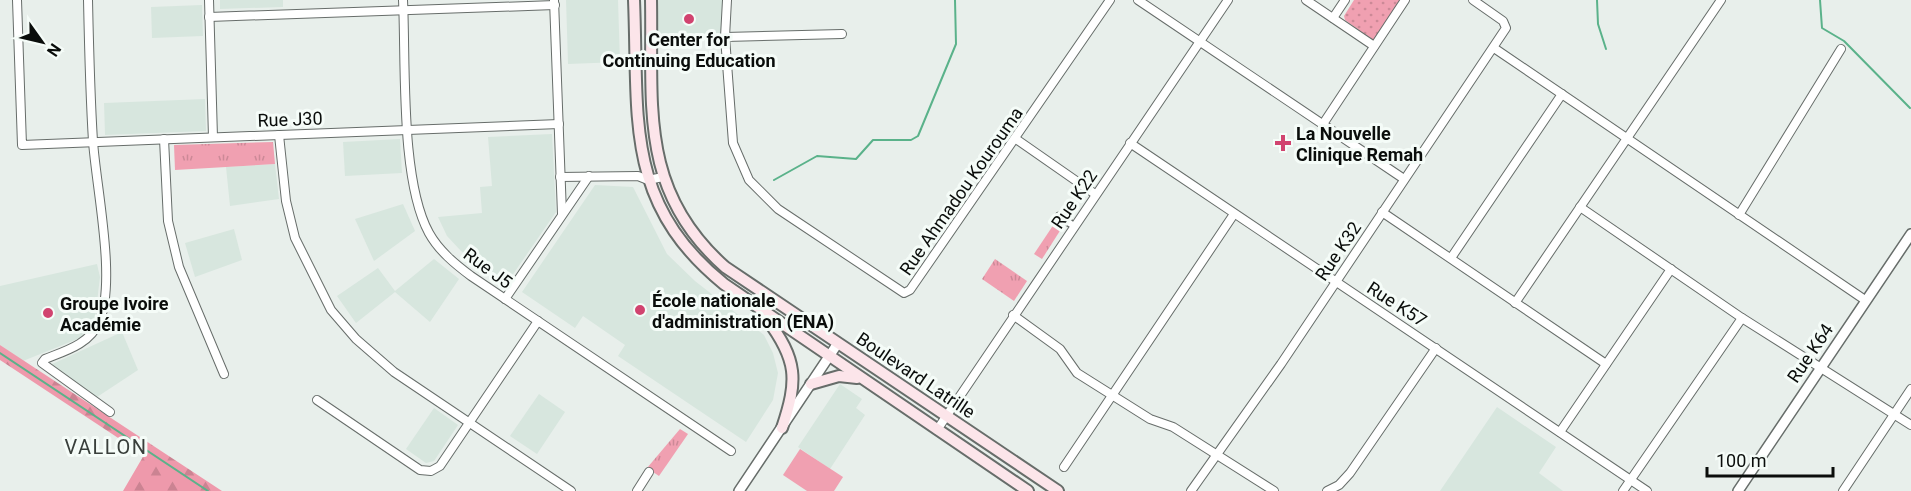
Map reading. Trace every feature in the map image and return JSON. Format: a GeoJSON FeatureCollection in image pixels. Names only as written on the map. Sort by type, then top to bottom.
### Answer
{"type":"FeatureCollection","features":[{"type":"Feature","properties":{"kind":"main road","name":"Boulevard Latrille"},"geometry":{"type":"LineString","coordinates":[[634,0],[638,135],[644,175],[666,221],[692,257],[761,311],[1028,491]]}},
{"type":"Feature","properties":{"kind":"main road","name":"Boulevard Latrille"},"geometry":{"type":"LineString","coordinates":[[651,0],[654,130],[660,166],[677,209],[709,252],[725,267],[1058,491]]}},
{"type":"Feature","properties":{"kind":"main road"},"geometry":{"type":"LineString","coordinates":[[761,311],[780,337],[792,367],[792,397],[782,428]]}},
{"type":"Feature","properties":{"kind":"main road"},"geometry":{"type":"LineString","coordinates":[[811,384],[839,376],[862,379]]}},
{"type":"Feature","properties":{"kind":"street","name":"Rue J30"},"geometry":{"type":"LineString","coordinates":[[17,0],[22,145],[558,124]]}},
{"type":"Feature","properties":{"kind":"street"},"geometry":{"type":"LineString","coordinates":[[87,0],[93,142],[106,277],[101,315],[90,335],[82,343],[42,363],[110,412]]}},
{"type":"Feature","properties":{"kind":"street"},"geometry":{"type":"LineString","coordinates":[[209,0],[213,137]]}},
{"type":"Feature","properties":{"kind":"street","name":"Rue J5"},"geometry":{"type":"LineString","coordinates":[[404,0],[408,130],[414,188],[430,236],[451,260],[505,299],[731,451]]}},
{"type":"Feature","properties":{"kind":"street","name":"Rue Ahmadou Kourouma"},"geometry":{"type":"LineString","coordinates":[[727,0],[726,37],[733,143],[749,180],[778,210],[904,292],[910,290],[1110,0]]}},
{"type":"Feature","properties":{"kind":"street"},"geometry":{"type":"LineString","coordinates":[[1138,0],[1404,179]]}},
{"type":"Feature","properties":{"kind":"street","name":"Rue K22"},"geometry":{"type":"LineString","coordinates":[[937,430],[1228,0]]}},
{"type":"Feature","properties":{"kind":"street"},"geometry":{"type":"LineString","coordinates":[[1306,0],[1374,46]]}},
{"type":"Feature","properties":{"kind":"street"},"geometry":{"type":"LineString","coordinates":[[1333,18],[1345,0]]}},
{"type":"Feature","properties":{"kind":"street"},"geometry":{"type":"LineString","coordinates":[[1323,124],[1405,0]]}},
{"type":"Feature","properties":{"kind":"street","name":"Rue K32"},"geometry":{"type":"LineString","coordinates":[[1191,491],[1494,48],[1506,24],[1473,0]]}},
{"type":"Feature","properties":{"kind":"street"},"geometry":{"type":"LineString","coordinates":[[1515,303],[1721,0]]}},
{"type":"Feature","properties":{"kind":"street"},"geometry":{"type":"LineString","coordinates":[[209,17],[555,2],[562,214]]}},
{"type":"Feature","properties":{"kind":"street"},"geometry":{"type":"LineString","coordinates":[[726,37],[842,34]]}},
{"type":"Feature","properties":{"kind":"street"},"geometry":{"type":"LineString","coordinates":[[1494,48],[1865,300]]}},
{"type":"Feature","properties":{"kind":"street"},"geometry":{"type":"LineString","coordinates":[[1740,215],[1842,49]]}},
{"type":"Feature","properties":{"kind":"street"},"geometry":{"type":"LineString","coordinates":[[1451,258],[1562,94]]}},
{"type":"Feature","properties":{"kind":"street"},"geometry":{"type":"LineString","coordinates":[[279,135],[286,201],[295,238],[331,310],[356,339],[394,372],[571,491]]}},
{"type":"Feature","properties":{"kind":"street"},"geometry":{"type":"LineString","coordinates":[[164,139],[168,221],[179,267],[224,374]]}},
{"type":"Feature","properties":{"kind":"street"},"geometry":{"type":"LineString","coordinates":[[1016,139],[1095,194]]}},
{"type":"Feature","properties":{"kind":"street","name":"Rue K57"},"geometry":{"type":"LineString","coordinates":[[1130,143],[1647,491]]}},
{"type":"Feature","properties":{"kind":"street"},"geometry":{"type":"LineString","coordinates":[[644,175],[660,166]]}},
{"type":"Feature","properties":{"kind":"street"},"geometry":{"type":"LineString","coordinates":[[560,177],[644,175],[663,177]]}},
{"type":"Feature","properties":{"kind":"street"},"geometry":{"type":"LineString","coordinates":[[505,299],[589,176]]}},
{"type":"Feature","properties":{"kind":"street"},"geometry":{"type":"LineString","coordinates":[[1580,207],[1742,318],[1911,424]]}},
{"type":"Feature","properties":{"kind":"street"},"geometry":{"type":"LineString","coordinates":[[1382,212],[1606,364]]}},
{"type":"Feature","properties":{"kind":"street"},"geometry":{"type":"LineString","coordinates":[[1064,467],[1234,214]]}},
{"type":"Feature","properties":{"kind":"street"},"geometry":{"type":"LineString","coordinates":[[1059,216],[1074,226]]}},
{"type":"Feature","properties":{"kind":"street","name":"Rue K64"},"geometry":{"type":"LineString","coordinates":[[1738,491],[1911,234]]}},
{"type":"Feature","properties":{"kind":"street"},"geometry":{"type":"LineString","coordinates":[[1560,432],[1671,269]]}},
{"type":"Feature","properties":{"kind":"street"},"geometry":{"type":"LineString","coordinates":[[1013,315],[1060,349],[1077,373],[1156,422],[1173,427],[1274,491]]}},
{"type":"Feature","properties":{"kind":"street"},"geometry":{"type":"LineString","coordinates":[[1623,491],[1742,318]]}},
{"type":"Feature","properties":{"kind":"street"},"geometry":{"type":"LineString","coordinates":[[317,400],[420,470],[431,471],[440,466],[538,321]]}},
{"type":"Feature","properties":{"kind":"street"},"geometry":{"type":"LineString","coordinates":[[739,491],[838,343]]}},
{"type":"Feature","properties":{"kind":"street"},"geometry":{"type":"LineString","coordinates":[[1327,491],[1339,485],[1350,473],[1436,348]]}},
{"type":"Feature","properties":{"kind":"street"},"geometry":{"type":"LineString","coordinates":[[1843,491],[1911,389]]}},
{"type":"Feature","properties":{"kind":"street"},"geometry":{"type":"LineString","coordinates":[[637,491],[649,472]]}},
{"type":"Feature","properties":{"kind":"shaded area"},"geometry":{"type":"Polygon","coordinates":[[[220,0],[283,0],[283,7],[220,9],[220,0]]]}},
{"type":"Feature","properties":{"kind":"shaded area"},"geometry":{"type":"Polygon","coordinates":[[[566,0],[618,0],[620,62],[568,64],[566,0]]]}},
{"type":"Feature","properties":{"kind":"shaded area","name":"Center for Continuing Education"},"geometry":{"type":"Polygon","coordinates":[[[656,0],[722,0],[722,37],[658,41],[656,0]]]}},
{"type":"Feature","properties":{"kind":"shaded area"},"geometry":{"type":"Polygon","coordinates":[[[202,5],[203,36],[152,38],[151,7],[202,5]]]}},
{"type":"Feature","properties":{"kind":"shaded area"},"geometry":{"type":"Polygon","coordinates":[[[205,99],[206,131],[105,135],[104,103],[205,99]]]}},
{"type":"Feature","properties":{"kind":"shaded area"},"geometry":{"type":"Polygon","coordinates":[[[552,134],[556,212],[507,283],[461,251],[447,236],[438,217],[482,213],[480,187],[492,186],[488,137],[552,134]]]}},
{"type":"Feature","properties":{"kind":"shaded area"},"geometry":{"type":"Polygon","coordinates":[[[400,139],[402,173],[345,176],[343,142],[400,139]]]}},
{"type":"Feature","properties":{"kind":"shaded area"},"geometry":{"type":"Polygon","coordinates":[[[275,164],[279,199],[230,206],[226,167],[275,164]]]}},
{"type":"Feature","properties":{"kind":"shaded area","name":"École nationale d'administration (ENA)"},"geometry":{"type":"Polygon","coordinates":[[[595,185],[633,187],[667,254],[695,281],[764,335],[773,353],[778,373],[773,400],[746,442],[618,356],[625,345],[583,316],[575,328],[522,292],[595,185]]]}},
{"type":"Feature","properties":{"kind":"shaded area"},"geometry":{"type":"Polygon","coordinates":[[[403,204],[415,231],[374,261],[355,219],[403,204]]]}},
{"type":"Feature","properties":{"kind":"shaded area"},"geometry":{"type":"Polygon","coordinates":[[[234,229],[242,260],[195,277],[185,243],[234,229]]]}},
{"type":"Feature","properties":{"kind":"shaded area"},"geometry":{"type":"Polygon","coordinates":[[[434,259],[459,279],[430,322],[395,292],[356,323],[337,296],[378,268],[395,291],[434,259]]]}},
{"type":"Feature","properties":{"kind":"shaded area","name":"Groupe Ivoire Académie"},"geometry":{"type":"Polygon","coordinates":[[[97,264],[100,277],[95,319],[80,338],[23,361],[0,345],[0,286],[97,264]]]}},
{"type":"Feature","properties":{"kind":"shaded area"},"geometry":{"type":"Polygon","coordinates":[[[122,332],[138,370],[97,397],[48,366],[122,332]]]}},
{"type":"Feature","properties":{"kind":"shaded area"},"geometry":{"type":"Polygon","coordinates":[[[840,384],[862,399],[856,408],[865,415],[830,469],[798,447],[840,384]]]}},
{"type":"Feature","properties":{"kind":"shaded area"},"geometry":{"type":"Polygon","coordinates":[[[539,394],[565,412],[537,454],[510,436],[539,394]]]}},
{"type":"Feature","properties":{"kind":"shaded area"},"geometry":{"type":"Polygon","coordinates":[[[1497,407],[1556,447],[1539,473],[1563,491],[1440,491],[1497,407]]]}},
{"type":"Feature","properties":{"kind":"shaded area"},"geometry":{"type":"Polygon","coordinates":[[[434,408],[458,425],[434,461],[426,463],[406,449],[434,408]]]}},
{"type":"Feature","properties":{"kind":"green space"},"geometry":{"type":"Polygon","coordinates":[[[1354,0],[1409,0],[1384,37],[1374,41],[1345,20],[1344,16],[1354,0]]]}},
{"type":"Feature","properties":{"kind":"green space"},"geometry":{"type":"Polygon","coordinates":[[[273,142],[275,164],[175,170],[174,145],[273,142]]]}},
{"type":"Feature","properties":{"kind":"green space"},"geometry":{"type":"Polygon","coordinates":[[[1056,221],[1063,226],[1042,259],[1034,254],[1056,221]]]}},
{"type":"Feature","properties":{"kind":"green space"},"geometry":{"type":"Polygon","coordinates":[[[995,259],[1027,281],[1014,301],[982,279],[995,259]]]}},
{"type":"Feature","properties":{"kind":"green space"},"geometry":{"type":"Polygon","coordinates":[[[0,345],[222,491],[123,491],[144,455],[0,360],[0,345]]]}},
{"type":"Feature","properties":{"kind":"green space"},"geometry":{"type":"Polygon","coordinates":[[[680,429],[688,434],[659,476],[647,468],[680,429]]]}},
{"type":"Feature","properties":{"kind":"green space"},"geometry":{"type":"Polygon","coordinates":[[[800,449],[843,477],[834,491],[807,491],[783,475],[800,449]]]}},
{"type":"Feature","properties":{"kind":"waterway"},"geometry":{"type":"LineString","coordinates":[[774,180],[817,156],[856,159],[873,140],[911,140],[918,136],[956,44],[955,0]]}},
{"type":"Feature","properties":{"kind":"waterway"},"geometry":{"type":"LineString","coordinates":[[1597,0],[1598,24],[1606,49]]}},
{"type":"Feature","properties":{"kind":"waterway"},"geometry":{"type":"LineString","coordinates":[[1820,0],[1822,28],[1844,41],[1910,108]]}},
{"type":"Feature","properties":{"kind":"waterway"},"geometry":{"type":"LineString","coordinates":[[0,353],[208,491]]}},
{"type":"Feature","properties":{"kind":"place","name":"Center for Continuing Education"},"geometry":{"type":"Point","coordinates":[689,19]}},
{"type":"Feature","properties":{"kind":"place","name":"La Nouvelle Clinique Remah"},"geometry":{"type":"Point","coordinates":[1283,143]}},
{"type":"Feature","properties":{"kind":"place","name":"École nationale d'administration (ENA)"},"geometry":{"type":"Point","coordinates":[640,310]}},
{"type":"Feature","properties":{"kind":"place","name":"Groupe Ivoire Académie"},"geometry":{"type":"Point","coordinates":[48,313]}},
{"type":"Feature","properties":{"kind":"district","name":"VALLON"},"geometry":{"type":"Point","coordinates":[106,447]}}]}
